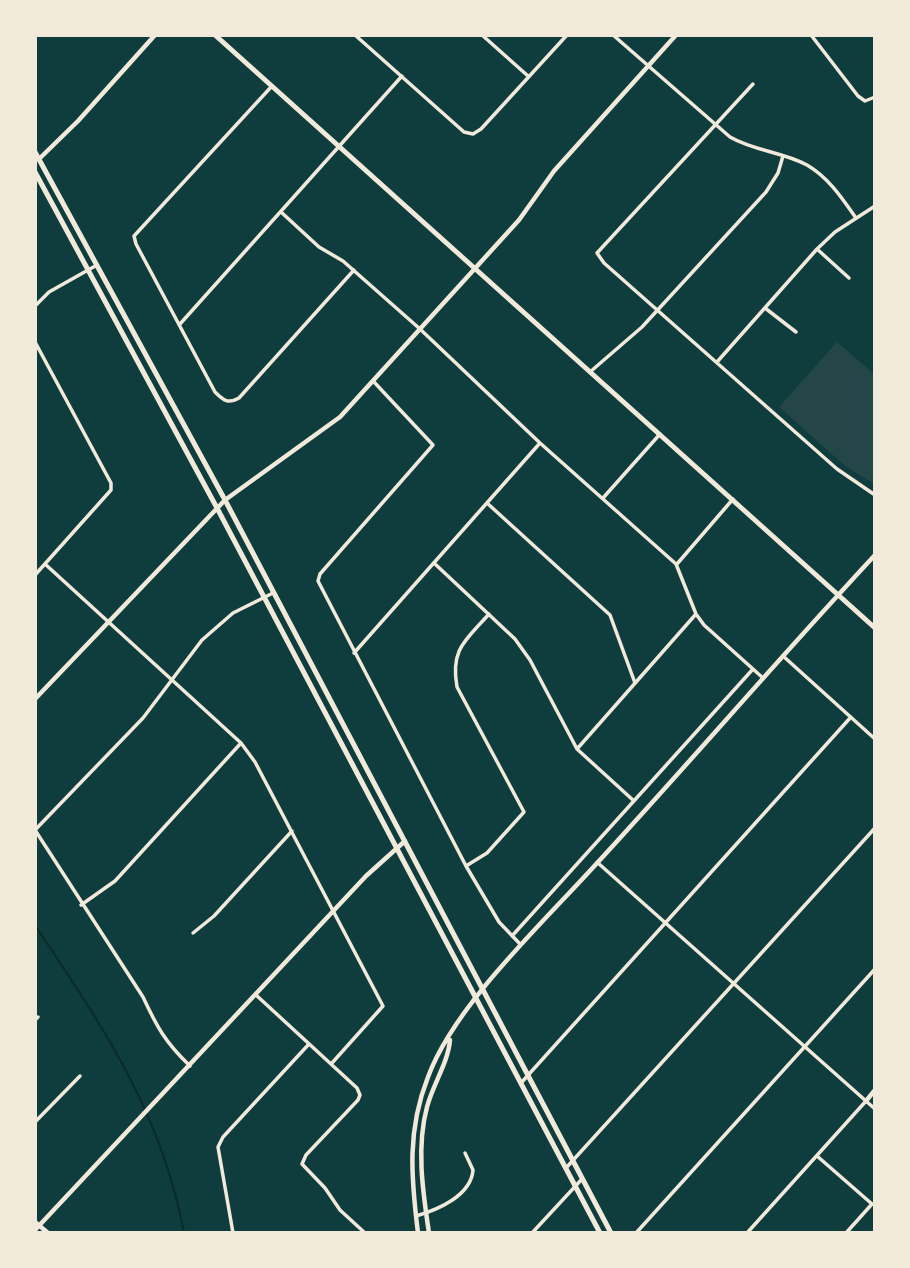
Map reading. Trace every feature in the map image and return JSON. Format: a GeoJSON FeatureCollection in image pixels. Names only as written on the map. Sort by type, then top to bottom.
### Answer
{"type":"FeatureCollection","features":[{"type":"Feature","properties":{"kind":"main road"},"geometry":{"type":"LineString","coordinates":[[215,35],[875,628]]}},
{"type":"Feature","properties":{"kind":"main road"},"geometry":{"type":"LineString","coordinates":[[35,152],[37,161],[98,264],[225,500],[611,1233]]}},
{"type":"Feature","properties":{"kind":"main road"},"geometry":{"type":"LineString","coordinates":[[35,172],[90,269],[600,1233]]}},
{"type":"Feature","properties":{"kind":"street"},"geometry":{"type":"LineString","coordinates":[[37,161],[78,121],[155,35]]}},
{"type":"Feature","properties":{"kind":"street"},"geometry":{"type":"LineString","coordinates":[[355,35],[464,132],[473,134],[481,129],[567,35]]}},
{"type":"Feature","properties":{"kind":"street"},"geometry":{"type":"LineString","coordinates":[[482,35],[528,76]]}},
{"type":"Feature","properties":{"kind":"street"},"geometry":{"type":"LineString","coordinates":[[612,35],[715,125],[744,145],[783,156],[821,175],[856,218]]}},
{"type":"Feature","properties":{"kind":"street"},"geometry":{"type":"LineString","coordinates":[[35,699],[107,620],[225,500],[324,430],[374,382],[474,267],[519,220],[554,171],[676,35]]}},
{"type":"Feature","properties":{"kind":"street"},"geometry":{"type":"LineString","coordinates":[[811,35],[858,96],[865,101],[875,97]]}},
{"type":"Feature","properties":{"kind":"street"},"geometry":{"type":"LineString","coordinates":[[180,324],[402,76]]}},
{"type":"Feature","properties":{"kind":"street"},"geometry":{"type":"LineString","coordinates":[[753,84],[597,253],[604,263],[837,468],[875,495]]}},
{"type":"Feature","properties":{"kind":"street"},"geometry":{"type":"LineString","coordinates":[[272,86],[134,236],[215,393],[223,401],[231,402],[239,398],[354,270]]}},
{"type":"Feature","properties":{"kind":"street"},"geometry":{"type":"LineString","coordinates":[[590,372],[659,310],[766,192],[778,173],[783,156]]}},
{"type":"Feature","properties":{"kind":"street"},"geometry":{"type":"LineString","coordinates":[[717,362],[817,249],[875,206]]}},
{"type":"Feature","properties":{"kind":"street"},"geometry":{"type":"LineString","coordinates":[[281,212],[319,247],[354,270],[540,443],[676,564],[696,614],[764,678]]}},
{"type":"Feature","properties":{"kind":"street"},"geometry":{"type":"LineString","coordinates":[[817,249],[849,278]]}},
{"type":"Feature","properties":{"kind":"street"},"geometry":{"type":"LineString","coordinates":[[35,306],[48,292],[98,264]]}},
{"type":"Feature","properties":{"kind":"street"},"geometry":{"type":"LineString","coordinates":[[765,308],[796,332]]}},
{"type":"Feature","properties":{"kind":"street"},"geometry":{"type":"LineString","coordinates":[[35,342],[111,483],[111,491],[35,575]]}},
{"type":"Feature","properties":{"kind":"street"},"geometry":{"type":"LineString","coordinates":[[374,382],[433,445],[320,574],[318,581],[466,866],[499,922],[522,945]]}},
{"type":"Feature","properties":{"kind":"street"},"geometry":{"type":"LineString","coordinates":[[603,499],[660,434]]}},
{"type":"Feature","properties":{"kind":"street"},"geometry":{"type":"LineString","coordinates":[[354,653],[540,443]]}},
{"type":"Feature","properties":{"kind":"street"},"geometry":{"type":"LineString","coordinates":[[676,564],[733,499]]}},
{"type":"Feature","properties":{"kind":"street"},"geometry":{"type":"LineString","coordinates":[[487,503],[610,615],[635,683]]}},
{"type":"Feature","properties":{"kind":"street"},"geometry":{"type":"LineString","coordinates":[[418,1233],[410,1166],[416,1109],[441,1047],[484,989],[522,945],[875,555]]}},
{"type":"Feature","properties":{"kind":"street"},"geometry":{"type":"LineString","coordinates":[[434,563],[515,639],[530,660],[577,749],[634,802]]}},
{"type":"Feature","properties":{"kind":"street"},"geometry":{"type":"LineString","coordinates":[[46,564],[242,743],[292,831],[383,1006],[332,1063]]}},
{"type":"Feature","properties":{"kind":"street"},"geometry":{"type":"LineString","coordinates":[[190,1066],[166,1042],[154,1024],[143,996],[35,830],[143,718],[217,625],[273,593]]}},
{"type":"Feature","properties":{"kind":"street"},"geometry":{"type":"LineString","coordinates":[[466,866],[487,853],[524,812],[457,687],[453,665],[465,641],[489,614]]}},
{"type":"Feature","properties":{"kind":"street"},"geometry":{"type":"LineString","coordinates":[[577,749],[696,614]]}},
{"type":"Feature","properties":{"kind":"street"},"geometry":{"type":"LineString","coordinates":[[783,656],[875,739]]}},
{"type":"Feature","properties":{"kind":"street"},"geometry":{"type":"LineString","coordinates":[[512,936],[753,668]]}},
{"type":"Feature","properties":{"kind":"street"},"geometry":{"type":"LineString","coordinates":[[521,1083],[851,717]]}},
{"type":"Feature","properties":{"kind":"street"},"geometry":{"type":"LineString","coordinates":[[82,905],[115,881],[242,743]]}},
{"type":"Feature","properties":{"kind":"street"},"geometry":{"type":"LineString","coordinates":[[566,1168],[875,828]]}},
{"type":"Feature","properties":{"kind":"street"},"geometry":{"type":"LineString","coordinates":[[193,933],[214,916],[292,831]]}},
{"type":"Feature","properties":{"kind":"street"},"geometry":{"type":"LineString","coordinates":[[48,1233],[36,1226],[334,911],[405,841]]}},
{"type":"Feature","properties":{"kind":"street"},"geometry":{"type":"LineString","coordinates":[[598,863],[875,1109]]}},
{"type":"Feature","properties":{"kind":"street"},"geometry":{"type":"LineString","coordinates":[[636,1233],[875,969]]}},
{"type":"Feature","properties":{"kind":"street"},"geometry":{"type":"LineString","coordinates":[[256,995],[332,1063],[360,1095],[306,1155],[302,1164],[326,1188],[340,1210],[365,1233]]}},
{"type":"Feature","properties":{"kind":"street"},"geometry":{"type":"LineString","coordinates":[[429,1233],[422,1135],[427,1107],[449,1051],[450,1038]]}},
{"type":"Feature","properties":{"kind":"street"},"geometry":{"type":"LineString","coordinates":[[233,1233],[218,1147],[223,1137],[309,1044]]}},
{"type":"Feature","properties":{"kind":"street"},"geometry":{"type":"LineString","coordinates":[[35,1122],[80,1076]]}},
{"type":"Feature","properties":{"kind":"street"},"geometry":{"type":"LineString","coordinates":[[747,1233],[875,1090]]}},
{"type":"Feature","properties":{"kind":"street"},"geometry":{"type":"LineString","coordinates":[[416,1216],[440,1209],[470,1181],[473,1170],[465,1153]]}},
{"type":"Feature","properties":{"kind":"street"},"geometry":{"type":"LineString","coordinates":[[817,1156],[872,1204],[846,1233]]}},
{"type":"Feature","properties":{"kind":"street"},"geometry":{"type":"LineString","coordinates":[[532,1233],[582,1179]]}},
{"type":"Feature","properties":{"kind":"shaded area"},"geometry":{"type":"Polygon","coordinates":[[[837,342],[875,375],[874,484],[845,466],[779,407],[837,342]]]}},
{"type":"Feature","properties":{"kind":"waterway"},"geometry":{"type":"LineString","coordinates":[[35,925],[106,1034],[144,1108],[174,1189],[184,1233]]}}]}
